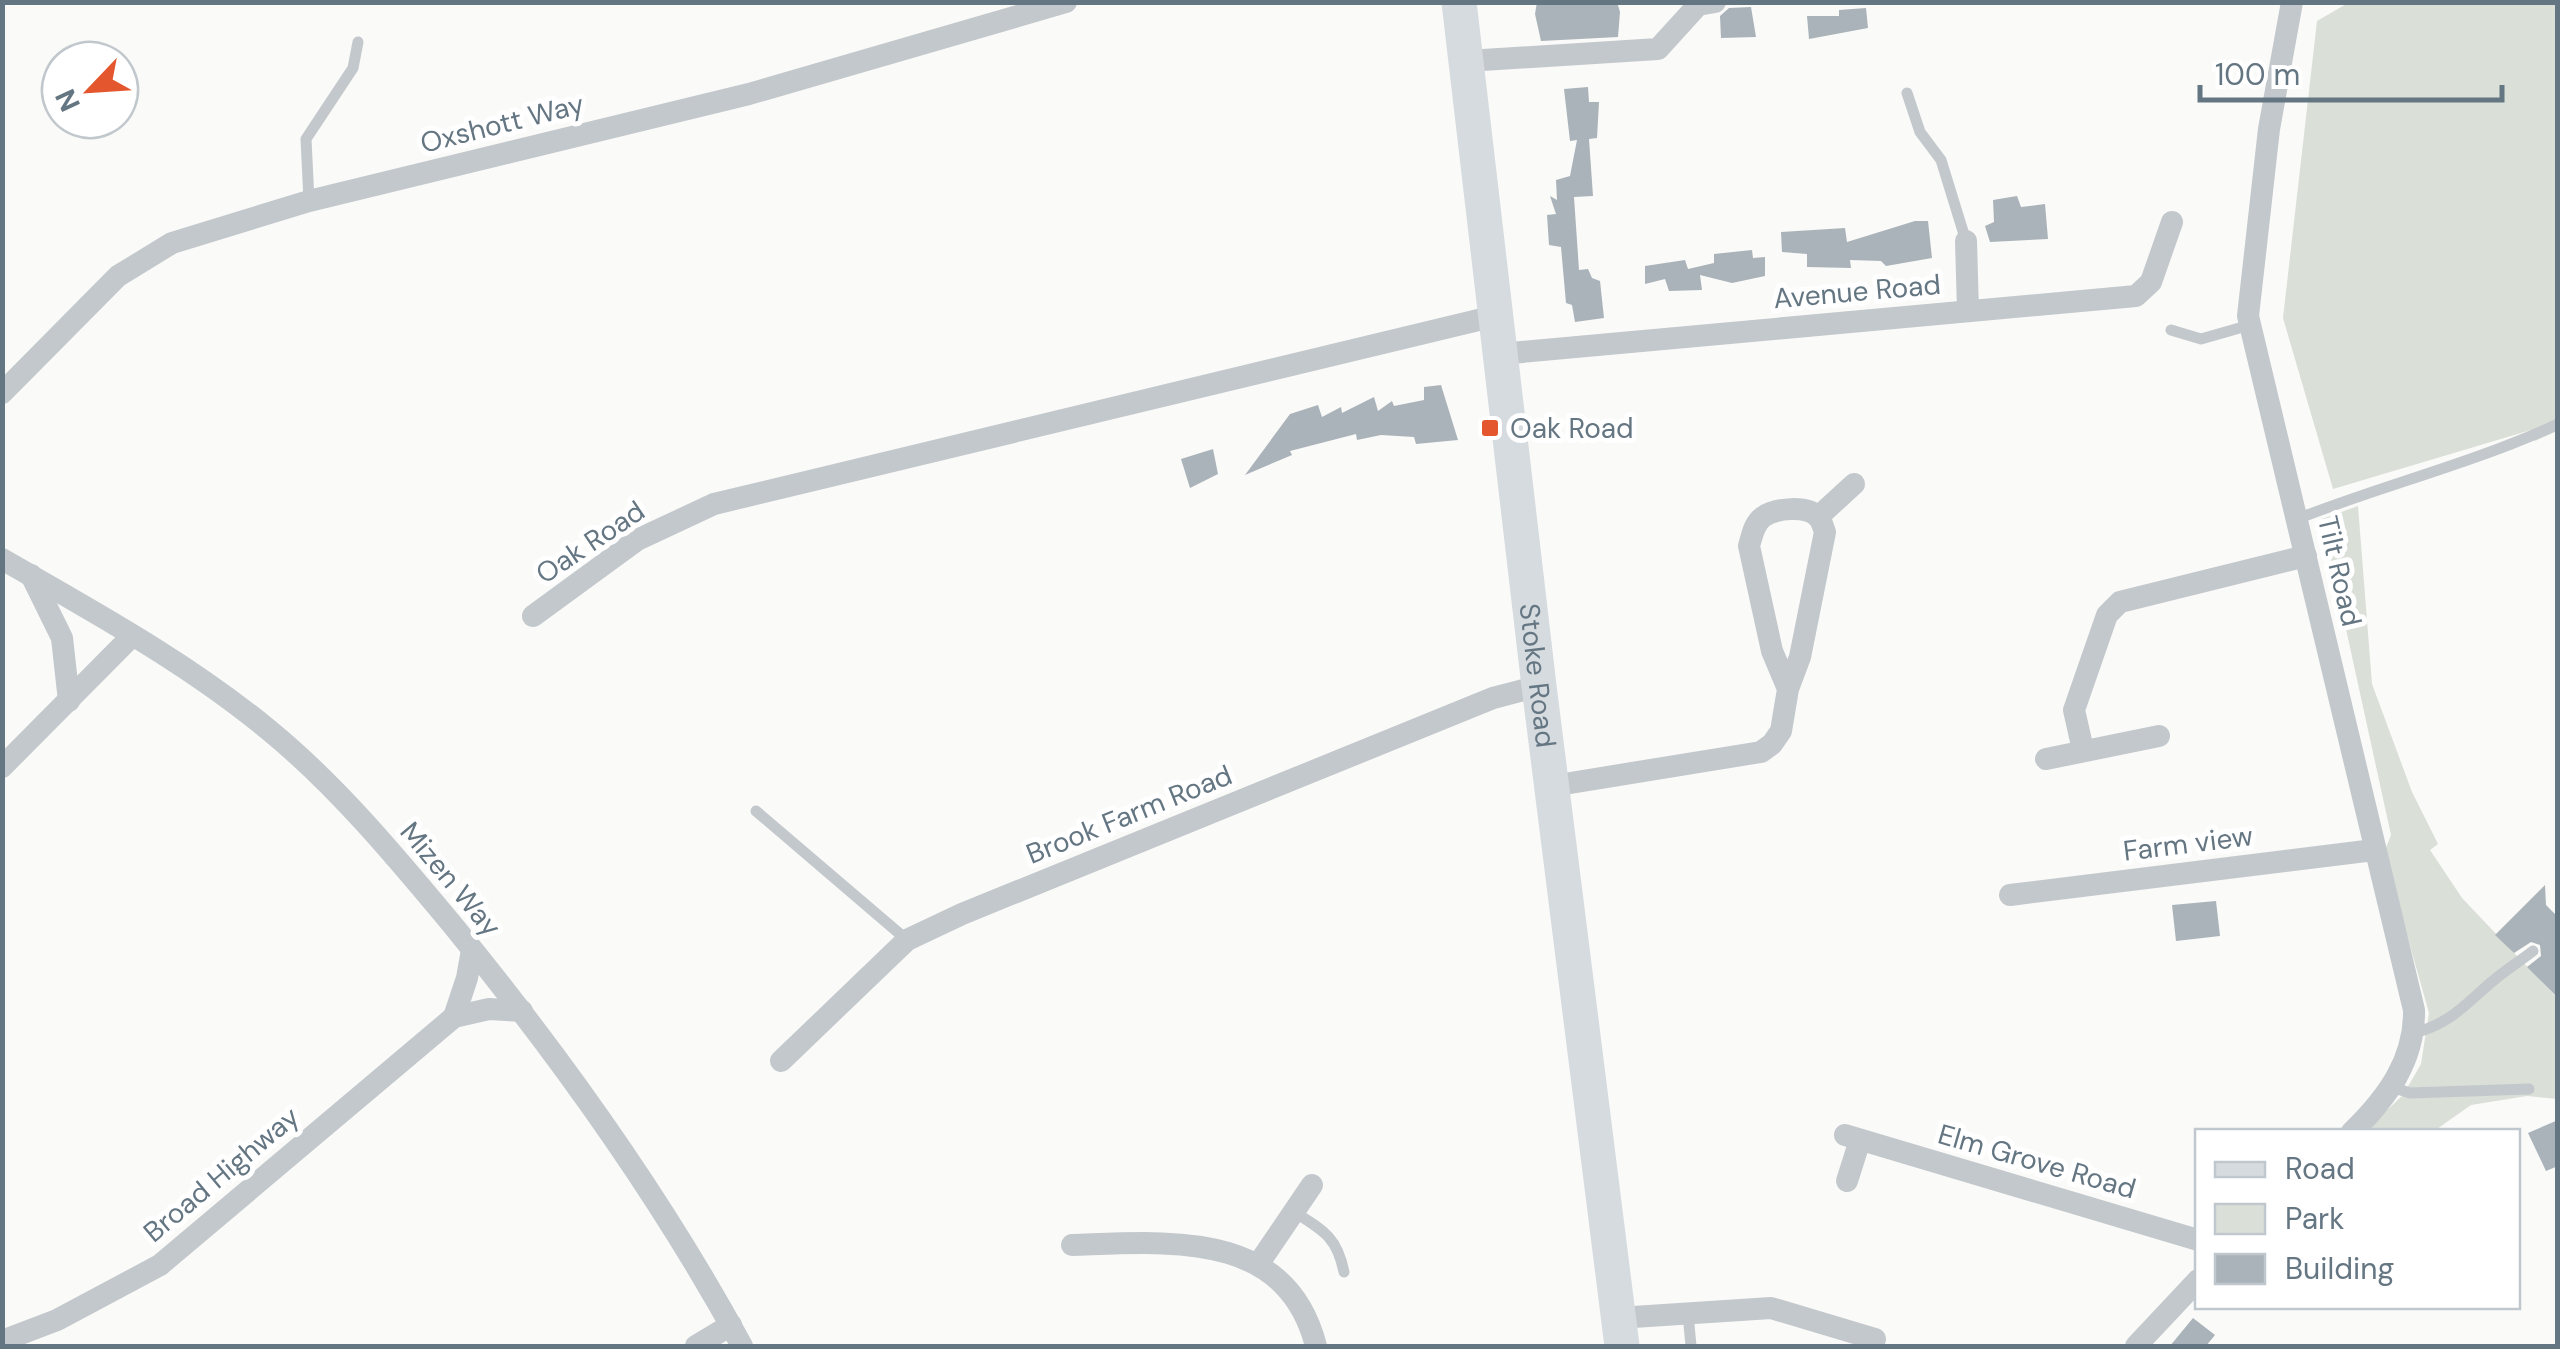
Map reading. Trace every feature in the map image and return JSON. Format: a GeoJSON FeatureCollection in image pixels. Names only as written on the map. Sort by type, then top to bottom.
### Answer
{"type":"FeatureCollection","features":[{"type":"Feature","properties":{"kind":"main road","name":"Stoke Road"},"geometry":{"type":"LineString","coordinates":[[1459,2],[1620,1332]]}},
{"type":"Feature","properties":{"kind":"street","name":"Oxshott Way"},"geometry":{"type":"LineString","coordinates":[[2,393],[118,276],[172,243],[309,201],[750,94],[1066,2]]}},
{"type":"Feature","properties":{"kind":"street"},"geometry":{"type":"LineString","coordinates":[[1467,61],[1658,48],[1698,5],[1715,2]]}},
{"type":"Feature","properties":{"kind":"street","name":"Tilt Road"},"geometry":{"type":"LineString","coordinates":[[2292,2],[2268,128],[2248,316],[2410,992],[2414,1033],[2392,1088],[2355,1129]]}},
{"type":"Feature","properties":{"kind":"street","name":"Avenue Road"},"geometry":{"type":"LineString","coordinates":[[1500,354],[2136,296],[2151,282],[2172,222]]}},
{"type":"Feature","properties":{"kind":"street"},"geometry":{"type":"LineString","coordinates":[[1966,240],[1968,311]]}},
{"type":"Feature","properties":{"kind":"street","name":"Oak Road"},"geometry":{"type":"LineString","coordinates":[[533,616],[637,540],[714,504],[1495,316]]}},
{"type":"Feature","properties":{"kind":"street"},"geometry":{"type":"LineString","coordinates":[[1818,517],[1854,484]]}},
{"type":"Feature","properties":{"kind":"street"},"geometry":{"type":"LineString","coordinates":[[1552,786],[1761,752],[1772,744],[1781,731],[1788,689],[1800,657],[1825,532],[1818,517],[1805,509],[1762,517],[1749,546],[1772,651],[1788,689]]}},
{"type":"Feature","properties":{"kind":"street"},"geometry":{"type":"LineString","coordinates":[[2083,750],[2074,710],[2106,615],[2120,602],[2306,556]]}},
{"type":"Feature","properties":{"kind":"street","name":"Mizen Way"},"geometry":{"type":"LineString","coordinates":[[2,559],[200,678],[271,732],[411,875],[522,1011],[642,1178],[742,1346]]}},
{"type":"Feature","properties":{"kind":"street"},"geometry":{"type":"LineString","coordinates":[[31,576],[62,638],[69,701]]}},
{"type":"Feature","properties":{"kind":"street"},"geometry":{"type":"LineString","coordinates":[[2,767],[132,636]]}},
{"type":"Feature","properties":{"kind":"street","name":"Brook Farm Road"},"geometry":{"type":"LineString","coordinates":[[781,1061],[907,940],[962,914],[1493,698],[1539,686]]}},
{"type":"Feature","properties":{"kind":"street"},"geometry":{"type":"LineString","coordinates":[[2046,759],[2160,736]]}},
{"type":"Feature","properties":{"kind":"street","name":"Farm view"},"geometry":{"type":"LineString","coordinates":[[2010,895],[2374,850]]}},
{"type":"Feature","properties":{"kind":"street"},"geometry":{"type":"LineString","coordinates":[[454,1017],[472,950]]}},
{"type":"Feature","properties":{"kind":"street"},"geometry":{"type":"LineString","coordinates":[[454,1017],[489,1009],[522,1011]]}},
{"type":"Feature","properties":{"kind":"street","name":"Broad Highway"},"geometry":{"type":"LineString","coordinates":[[2,1340],[57,1320],[160,1265],[454,1017]]}},
{"type":"Feature","properties":{"kind":"street","name":"Elm Grove Road"},"geometry":{"type":"LineString","coordinates":[[1848,1181],[1852,1137],[2195,1239]]}},
{"type":"Feature","properties":{"kind":"street"},"geometry":{"type":"LineString","coordinates":[[1259,1263],[1312,1186]]}},
{"type":"Feature","properties":{"kind":"street"},"geometry":{"type":"LineString","coordinates":[[1072,1246],[1177,1242],[1259,1263],[1294,1296],[1316,1346]]}},
{"type":"Feature","properties":{"kind":"street"},"geometry":{"type":"LineString","coordinates":[[2136,1346],[2195,1283]]}},
{"type":"Feature","properties":{"kind":"street"},"geometry":{"type":"LineString","coordinates":[[1620,1332],[1688,1314],[1771,1308],[1848,1339],[1875,1339]]}},
{"type":"Feature","properties":{"kind":"street"},"geometry":{"type":"LineString","coordinates":[[696,1346],[731,1325]]}},
{"type":"Feature","properties":{"kind":"lane"},"geometry":{"type":"LineString","coordinates":[[309,201],[306,139],[354,68],[358,42]]}},
{"type":"Feature","properties":{"kind":"lane"},"geometry":{"type":"LineString","coordinates":[[1907,94],[1920,132],[1941,160],[1966,240]]}},
{"type":"Feature","properties":{"kind":"lane"},"geometry":{"type":"LineString","coordinates":[[2171,330],[2201,339],[2250,325]]}},
{"type":"Feature","properties":{"kind":"lane"},"geometry":{"type":"LineString","coordinates":[[2297,519],[2558,424]]}},
{"type":"Feature","properties":{"kind":"lane"},"geometry":{"type":"LineString","coordinates":[[756,811],[907,940]]}},
{"type":"Feature","properties":{"kind":"lane"},"geometry":{"type":"LineString","coordinates":[[2414,1033],[2434,1028],[2460,1013],[2493,981],[2533,951]]}},
{"type":"Feature","properties":{"kind":"lane"},"geometry":{"type":"LineString","coordinates":[[2392,1088],[2410,1093],[2529,1088]]}},
{"type":"Feature","properties":{"kind":"lane"},"geometry":{"type":"LineString","coordinates":[[1294,1212],[1322,1230],[1337,1246],[1344,1272]]}},
{"type":"Feature","properties":{"kind":"lane"},"geometry":{"type":"LineString","coordinates":[[1688,1314],[1691,1346]]}},
{"type":"Feature","properties":{"kind":"green space"},"geometry":{"type":"Polygon","coordinates":[[[2348,3],[2557,3],[2557,431],[2535,441],[2531,430],[2333,489],[2283,318],[2317,21],[2348,3]]]}},
{"type":"Feature","properties":{"kind":"green space"},"geometry":{"type":"Polygon","coordinates":[[[2358,506],[2372,684],[2412,792],[2438,844],[2430,850],[2462,898],[2557,998],[2557,1099],[2527,1096],[2471,1105],[2437,1129],[2367,1129],[2403,1095],[2421,1064],[2429,1013],[2384,853],[2391,835],[2322,519],[2358,506]]]}},
{"type":"Feature","properties":{"kind":"building"},"geometry":{"type":"Polygon","coordinates":[[[1537,2],[1617,2],[1618,37],[1541,41],[1535,14],[1537,2]]]}},
{"type":"Feature","properties":{"kind":"building"},"geometry":{"type":"Polygon","coordinates":[[[1751,7],[1756,37],[1721,38],[1720,16],[1729,8],[1751,7]]]}},
{"type":"Feature","properties":{"kind":"building"},"geometry":{"type":"Polygon","coordinates":[[[1866,8],[1868,28],[1809,39],[1807,16],[1839,16],[1839,10],[1866,8]]]}},
{"type":"Feature","properties":{"kind":"building"},"geometry":{"type":"Polygon","coordinates":[[[1588,87],[1589,102],[1599,102],[1597,138],[1589,139],[1593,196],[1574,197],[1579,270],[1588,269],[1592,278],[1600,281],[1604,318],[1575,322],[1572,305],[1566,303],[1561,247],[1549,245],[1547,215],[1556,214],[1550,196],[1557,200],[1556,180],[1570,176],[1577,140],[1570,141],[1564,89],[1588,87]]]}},
{"type":"Feature","properties":{"kind":"building"},"geometry":{"type":"Polygon","coordinates":[[[2017,196],[2021,207],[2045,204],[2048,239],[1990,242],[1985,226],[1994,222],[1993,200],[2017,196]]]}},
{"type":"Feature","properties":{"kind":"building"},"geometry":{"type":"Polygon","coordinates":[[[1915,221],[1928,221],[1932,258],[1886,266],[1881,261],[1850,260],[1851,268],[1807,267],[1807,254],[1782,252],[1781,232],[1845,228],[1847,242],[1915,221]]]}},
{"type":"Feature","properties":{"kind":"building"},"geometry":{"type":"Polygon","coordinates":[[[1752,250],[1753,258],[1765,257],[1765,276],[1732,283],[1700,275],[1702,290],[1669,291],[1665,279],[1645,284],[1645,266],[1685,260],[1688,269],[1714,263],[1714,254],[1752,250]]]}},
{"type":"Feature","properties":{"kind":"building"},"geometry":{"type":"Polygon","coordinates":[[[1441,385],[1458,440],[1416,444],[1414,437],[1381,435],[1357,440],[1356,434],[1290,451],[1292,455],[1245,475],[1290,414],[1318,405],[1322,417],[1341,407],[1342,413],[1374,397],[1378,411],[1392,401],[1394,406],[1424,400],[1424,387],[1441,385]]]}},
{"type":"Feature","properties":{"kind":"building"},"geometry":{"type":"Polygon","coordinates":[[[1213,449],[1218,474],[1190,488],[1181,459],[1213,449]]]}},
{"type":"Feature","properties":{"kind":"building"},"geometry":{"type":"Polygon","coordinates":[[[2545,885],[2546,905],[2558,917],[2558,998],[2527,967],[2541,956],[2540,945],[2531,942],[2514,953],[2495,935],[2545,885]]]}},
{"type":"Feature","properties":{"kind":"building"},"geometry":{"type":"Polygon","coordinates":[[[2216,901],[2220,936],[2176,941],[2172,905],[2216,901]]]}},
{"type":"Feature","properties":{"kind":"building"},"geometry":{"type":"Polygon","coordinates":[[[2558,1120],[2558,1166],[2546,1171],[2528,1133],[2558,1120]]]}},
{"type":"Feature","properties":{"kind":"building"},"geometry":{"type":"Polygon","coordinates":[[[2193,1318],[2215,1335],[2206,1346],[2170,1346],[2193,1318]]]}},
{"type":"Feature","properties":{"kind":"place","name":"Oak Road"},"geometry":{"type":"Point","coordinates":[1490,428]}}]}
